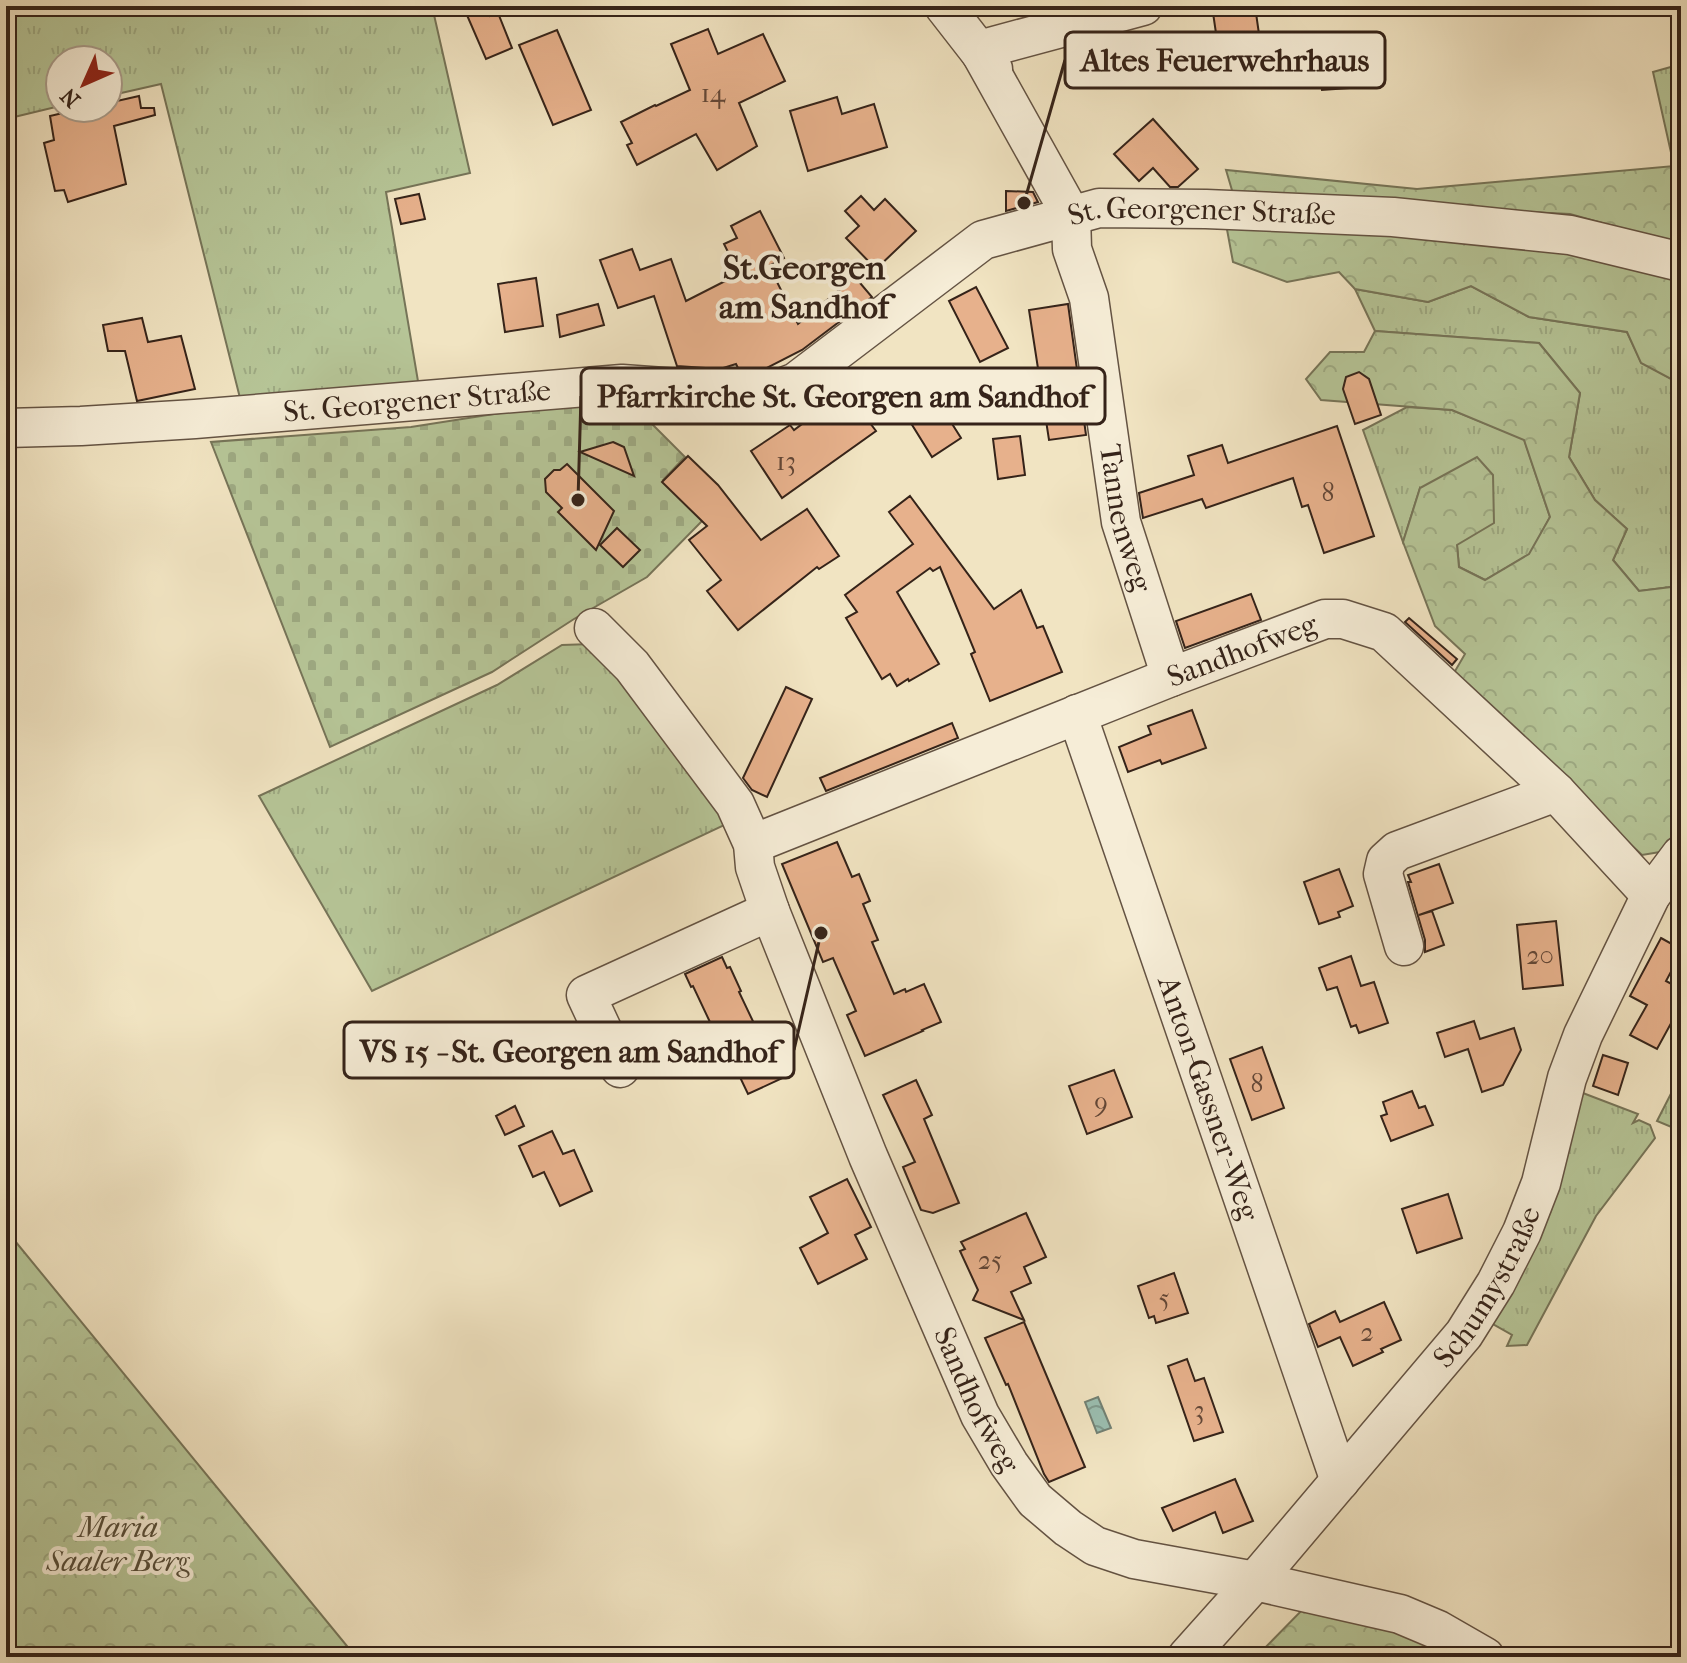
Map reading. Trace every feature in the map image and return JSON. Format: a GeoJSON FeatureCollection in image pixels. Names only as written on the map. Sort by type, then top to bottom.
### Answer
{"type":"FeatureCollection","features":[{"type":"Feature","properties":{"kind":"street"},"geometry":{"type":"LineString","coordinates":[[944,6],[979,50],[1085,211]]}},
{"type":"Feature","properties":{"kind":"street"},"geometry":{"type":"LineString","coordinates":[[979,50],[1143,6]]}},
{"type":"Feature","properties":{"kind":"street","name":"St. Georgener Straße"},"geometry":{"type":"LineString","coordinates":[[6,428],[195,419],[622,384],[765,394],[796,382],[983,240],[1085,211],[1206,209],[1393,217],[1570,235],[1681,262]]}},
{"type":"Feature","properties":{"kind":"street","name":"Tannenweg"},"geometry":{"type":"LineString","coordinates":[[1085,211],[1072,249],[1089,298],[1121,522],[1171,677]]}},
{"type":"Feature","properties":{"kind":"street","name":"Sandhofweg"},"geometry":{"type":"LineString","coordinates":[[753,844],[1171,677],[1325,619],[1343,619],[1384,632],[1556,792],[1651,895]]}},
{"type":"Feature","properties":{"kind":"street","name":"Sandhofweg"},"geometry":{"type":"LineString","coordinates":[[594,628],[632,666],[735,804],[753,844],[755,867],[770,911],[868,1156],[980,1415],[1035,1500],[1095,1546],[1134,1559],[1255,1581],[1400,1614],[1438,1630],[1485,1657]]}},
{"type":"Feature","properties":{"kind":"street","name":"Anton-Gassner-Weg"},"geometry":{"type":"LineString","coordinates":[[1077,714],[1340,1481]]}},
{"type":"Feature","properties":{"kind":"street"},"geometry":{"type":"LineString","coordinates":[[1404,946],[1383,874],[1386,861],[1397,851],[1556,792]]}},
{"type":"Feature","properties":{"kind":"street","name":"Schumystraße"},"geometry":{"type":"LineString","coordinates":[[1187,1657],[1464,1334],[1496,1283],[1522,1232],[1541,1183],[1567,1078],[1583,1035],[1651,895],[1681,855]]}},
{"type":"Feature","properties":{"kind":"street"},"geometry":{"type":"LineString","coordinates":[[620,1068],[586,995],[770,911]]}},
{"type":"Feature","properties":{"kind":"green space"},"geometry":{"type":"Polygon","coordinates":[[[6,6],[432,6],[470,173],[386,192],[420,393],[241,402],[161,84],[124,92],[124,44],[44,44],[44,110],[10,118],[6,104],[6,6]]]}},
{"type":"Feature","properties":{"kind":"green space"},"geometry":{"type":"Polygon","coordinates":[[[1681,64],[1681,185],[1653,72],[1681,64]]]}},
{"type":"Feature","properties":{"kind":"green space"},"geometry":{"type":"Polygon","coordinates":[[[1674,166],[1681,185],[1681,245],[1570,214],[1234,197],[1226,170],[1417,189],[1674,166]]]}},
{"type":"Feature","properties":{"kind":"green space"},"geometry":{"type":"Polygon","coordinates":[[[1226,224],[1392,230],[1574,251],[1681,278],[1681,393],[1675,381],[1641,363],[1627,332],[1529,317],[1471,286],[1428,302],[1355,289],[1339,272],[1287,282],[1233,262],[1226,224]]]}},
{"type":"Feature","properties":{"kind":"green space"},"geometry":{"type":"Polygon","coordinates":[[[1471,286],[1529,317],[1627,332],[1641,362],[1675,381],[1681,393],[1679,586],[1639,591],[1613,560],[1627,529],[1595,500],[1569,457],[1580,393],[1539,343],[1375,331],[1355,289],[1428,302],[1471,286]]]}},
{"type":"Feature","properties":{"kind":"green space"},"geometry":{"type":"Polygon","coordinates":[[[1375,331],[1539,343],[1580,393],[1569,457],[1595,500],[1627,529],[1613,560],[1639,591],[1679,586],[1681,583],[1681,835],[1666,851],[1642,855],[1451,678],[1465,654],[1435,626],[1403,542],[1420,488],[1477,457],[1493,475],[1494,523],[1457,545],[1459,567],[1485,580],[1529,554],[1550,517],[1524,440],[1452,410],[1321,400],[1306,379],[1330,352],[1364,352],[1375,331]]]}},
{"type":"Feature","properties":{"kind":"green space"},"geometry":{"type":"Polygon","coordinates":[[[622,394],[685,457],[663,480],[703,520],[647,577],[492,672],[330,747],[211,442],[411,427],[622,394]]]}},
{"type":"Feature","properties":{"kind":"green space"},"geometry":{"type":"Polygon","coordinates":[[[1407,407],[1452,410],[1524,439],[1550,517],[1530,554],[1485,580],[1459,567],[1457,545],[1420,488],[1403,542],[1363,430],[1407,407]]]}},
{"type":"Feature","properties":{"kind":"green space"},"geometry":{"type":"Polygon","coordinates":[[[592,644],[733,821],[372,991],[259,796],[497,685],[562,645],[592,644]]]}},
{"type":"Feature","properties":{"kind":"green space"},"geometry":{"type":"Polygon","coordinates":[[[1681,1074],[1681,1131],[1657,1121],[1681,1074]]]}},
{"type":"Feature","properties":{"kind":"green space"},"geometry":{"type":"Polygon","coordinates":[[[1575,1090],[1638,1114],[1633,1123],[1639,1120],[1650,1125],[1655,1138],[1596,1216],[1527,1345],[1507,1346],[1512,1335],[1484,1319],[1575,1090]]]}},
{"type":"Feature","properties":{"kind":"green space","name":"Maria Saaler Berg"},"geometry":{"type":"Polygon","coordinates":[[[6,1230],[356,1657],[6,1657],[6,1230]]]}},
{"type":"Feature","properties":{"kind":"green space"},"geometry":{"type":"Polygon","coordinates":[[[1305,1607],[1405,1631],[1448,1657],[1256,1657],[1305,1607]]]}},
{"type":"Feature","properties":{"kind":"water"},"geometry":{"type":"Polygon","coordinates":[[[1098,1397],[1111,1428],[1097,1433],[1085,1402],[1098,1397]]]}},
{"type":"Feature","properties":{"kind":"building"},"geometry":{"type":"Polygon","coordinates":[[[463,6],[485,6],[490,16],[498,13],[512,48],[486,59],[463,6]]]}},
{"type":"Feature","properties":{"kind":"building"},"geometry":{"type":"Polygon","coordinates":[[[1212,6],[1255,6],[1259,34],[1217,40],[1212,6]]]}},
{"type":"Feature","properties":{"kind":"building"},"geometry":{"type":"Polygon","coordinates":[[[708,29],[718,54],[763,34],[785,81],[739,103],[757,146],[717,170],[696,134],[637,165],[627,145],[632,143],[621,122],[690,90],[671,44],[708,29]]]}},
{"type":"Feature","properties":{"kind":"building"},"geometry":{"type":"Polygon","coordinates":[[[557,30],[591,110],[553,125],[519,45],[557,30]]]}},
{"type":"Feature","properties":{"kind":"building"},"geometry":{"type":"Polygon","coordinates":[[[1361,62],[1363,87],[1322,90],[1320,65],[1361,62]]]}},
{"type":"Feature","properties":{"kind":"building"},"geometry":{"type":"Polygon","coordinates":[[[139,96],[141,108],[154,108],[155,115],[124,123],[124,99],[139,96]]]}},
{"type":"Feature","properties":{"kind":"building"},"geometry":{"type":"Polygon","coordinates":[[[837,97],[842,114],[874,104],[887,147],[808,171],[790,111],[837,97]]]}},
{"type":"Feature","properties":{"kind":"building"},"geometry":{"type":"Polygon","coordinates":[[[1153,119],[1198,169],[1178,187],[1170,187],[1153,168],[1139,181],[1114,154],[1153,119]]]}},
{"type":"Feature","properties":{"kind":"building"},"geometry":{"type":"Polygon","coordinates":[[[51,124],[121,124],[114,126],[126,184],[68,202],[64,190],[55,191],[44,143],[54,140],[51,124]]]}},
{"type":"Feature","properties":{"kind":"building"},"geometry":{"type":"Polygon","coordinates":[[[1006,191],[1033,192],[1038,202],[1006,211],[1006,191]]]}},
{"type":"Feature","properties":{"kind":"building"},"geometry":{"type":"Polygon","coordinates":[[[419,194],[425,219],[401,224],[395,199],[419,194]]]}},
{"type":"Feature","properties":{"kind":"building"},"geometry":{"type":"Polygon","coordinates":[[[861,196],[874,210],[885,199],[916,231],[876,269],[846,238],[859,226],[845,211],[861,196]]]}},
{"type":"Feature","properties":{"kind":"building"},"geometry":{"type":"Polygon","coordinates":[[[760,211],[784,258],[769,266],[798,324],[855,277],[872,297],[802,350],[759,372],[739,370],[736,364],[720,369],[677,366],[654,296],[618,308],[600,260],[632,249],[640,270],[671,259],[686,301],[739,274],[724,244],[737,238],[731,226],[760,211]]]}},
{"type":"Feature","properties":{"kind":"building"},"geometry":{"type":"Polygon","coordinates":[[[536,278],[543,326],[505,332],[498,284],[536,278]]]}},
{"type":"Feature","properties":{"kind":"building"},"geometry":{"type":"Polygon","coordinates":[[[976,287],[1008,348],[980,362],[949,301],[976,287]]]}},
{"type":"Feature","properties":{"kind":"building"},"geometry":{"type":"Polygon","coordinates":[[[598,304],[604,325],[560,337],[557,315],[598,304]]]}},
{"type":"Feature","properties":{"kind":"building"},"geometry":{"type":"Polygon","coordinates":[[[1068,304],[1086,435],[1049,440],[1029,310],[1068,304]]]}},
{"type":"Feature","properties":{"kind":"building"},"geometry":{"type":"Polygon","coordinates":[[[142,318],[148,342],[181,336],[195,389],[137,401],[125,351],[108,351],[103,325],[142,318]]]}},
{"type":"Feature","properties":{"kind":"building"},"geometry":{"type":"Polygon","coordinates":[[[1359,372],[1369,379],[1381,415],[1355,424],[1343,389],[1346,377],[1359,372]]]}},
{"type":"Feature","properties":{"kind":"building"},"geometry":{"type":"Polygon","coordinates":[[[930,389],[961,438],[932,457],[901,407],[930,389]]]}},
{"type":"Feature","properties":{"kind":"building"},"geometry":{"type":"Polygon","coordinates":[[[846,391],[876,431],[782,498],[751,451],[790,425],[794,430],[846,391]]]}},
{"type":"Feature","properties":{"kind":"building"},"geometry":{"type":"Polygon","coordinates":[[[1337,426],[1374,536],[1324,553],[1308,505],[1302,507],[1293,478],[1206,508],[1202,499],[1143,518],[1139,493],[1194,475],[1188,456],[1222,445],[1228,463],[1337,426]]]}},
{"type":"Feature","properties":{"kind":"building"},"geometry":{"type":"Polygon","coordinates":[[[1020,436],[1025,475],[998,479],[993,439],[1020,436]]]}},
{"type":"Feature","properties":{"kind":"building"},"geometry":{"type":"Polygon","coordinates":[[[613,442],[624,447],[634,476],[580,452],[613,442]]]}},
{"type":"Feature","properties":{"kind":"building"},"geometry":{"type":"Polygon","coordinates":[[[688,456],[718,485],[761,540],[807,509],[839,556],[819,569],[817,567],[738,630],[707,591],[721,580],[689,540],[707,526],[662,482],[688,456]]]}},
{"type":"Feature","properties":{"kind":"building"},"geometry":{"type":"Polygon","coordinates":[[[567,464],[614,511],[596,550],[558,512],[562,508],[546,492],[545,479],[567,464]]]}},
{"type":"Feature","properties":{"kind":"building"},"geometry":{"type":"Polygon","coordinates":[[[910,496],[994,609],[1021,590],[1037,628],[1043,626],[1062,672],[990,701],[971,654],[975,652],[940,567],[933,571],[930,568],[897,592],[939,664],[897,686],[890,674],[882,679],[846,618],[857,612],[845,595],[913,544],[889,512],[910,496]]]}},
{"type":"Feature","properties":{"kind":"building"},"geometry":{"type":"Polygon","coordinates":[[[617,528],[640,550],[623,567],[600,545],[617,528]]]}},
{"type":"Feature","properties":{"kind":"building"},"geometry":{"type":"Polygon","coordinates":[[[1251,594],[1261,620],[1185,648],[1176,621],[1251,594]]]}},
{"type":"Feature","properties":{"kind":"building"},"geometry":{"type":"Polygon","coordinates":[[[1409,618],[1457,659],[1452,665],[1405,622],[1409,618]]]}},
{"type":"Feature","properties":{"kind":"building"},"geometry":{"type":"Polygon","coordinates":[[[786,687],[812,699],[767,797],[752,790],[743,778],[786,687]]]}},
{"type":"Feature","properties":{"kind":"building"},"geometry":{"type":"Polygon","coordinates":[[[1192,710],[1206,748],[1128,772],[1119,747],[1151,734],[1148,726],[1192,710]]]}},
{"type":"Feature","properties":{"kind":"building"},"geometry":{"type":"Polygon","coordinates":[[[952,723],[958,738],[826,791],[820,778],[952,723]]]}},
{"type":"Feature","properties":{"kind":"building"},"geometry":{"type":"Polygon","coordinates":[[[837,842],[852,877],[859,874],[870,901],[863,904],[878,940],[872,942],[894,994],[924,984],[941,1022],[865,1056],[847,1015],[856,1011],[833,958],[823,962],[782,864],[837,842]]]}},
{"type":"Feature","properties":{"kind":"building"},"geometry":{"type":"Polygon","coordinates":[[[1439,864],[1453,903],[1419,915],[1432,911],[1444,945],[1425,952],[1425,940],[1408,875],[1439,864]]]}},
{"type":"Feature","properties":{"kind":"building"},"geometry":{"type":"Polygon","coordinates":[[[1339,869],[1353,906],[1338,912],[1340,917],[1319,924],[1304,882],[1339,869]]]}},
{"type":"Feature","properties":{"kind":"building"},"geometry":{"type":"Polygon","coordinates":[[[1556,921],[1563,985],[1523,989],[1517,925],[1556,921]]]}},
{"type":"Feature","properties":{"kind":"building"},"geometry":{"type":"Polygon","coordinates":[[[1661,938],[1681,949],[1666,981],[1681,989],[1681,1005],[1657,1049],[1630,1035],[1647,1005],[1630,996],[1661,938]]]}},
{"type":"Feature","properties":{"kind":"building"},"geometry":{"type":"Polygon","coordinates":[[[1351,956],[1361,986],[1374,982],[1388,1023],[1359,1033],[1356,1025],[1351,1027],[1337,987],[1327,990],[1319,968],[1351,956]]]}},
{"type":"Feature","properties":{"kind":"building"},"geometry":{"type":"Polygon","coordinates":[[[722,957],[727,968],[730,967],[771,1059],[779,1055],[789,1075],[748,1094],[685,974],[722,957]]]}},
{"type":"Feature","properties":{"kind":"building"},"geometry":{"type":"Polygon","coordinates":[[[1474,1021],[1480,1039],[1514,1028],[1521,1050],[1503,1085],[1482,1092],[1468,1049],[1445,1057],[1437,1033],[1474,1021]]]}},
{"type":"Feature","properties":{"kind":"building"},"geometry":{"type":"Polygon","coordinates":[[[1262,1047],[1284,1108],[1252,1120],[1230,1059],[1262,1047]]]}},
{"type":"Feature","properties":{"kind":"building"},"geometry":{"type":"Polygon","coordinates":[[[1603,1055],[1628,1063],[1618,1095],[1593,1086],[1603,1055]]]}},
{"type":"Feature","properties":{"kind":"building"},"geometry":{"type":"Polygon","coordinates":[[[1114,1070],[1132,1117],[1087,1134],[1069,1086],[1114,1070]]]}},
{"type":"Feature","properties":{"kind":"building"},"geometry":{"type":"Polygon","coordinates":[[[916,1080],[932,1115],[924,1119],[959,1203],[933,1213],[921,1210],[903,1167],[915,1162],[883,1095],[916,1080]]]}},
{"type":"Feature","properties":{"kind":"building"},"geometry":{"type":"Polygon","coordinates":[[[1412,1091],[1419,1108],[1425,1106],[1433,1125],[1391,1141],[1381,1116],[1387,1114],[1383,1102],[1412,1091]]]}},
{"type":"Feature","properties":{"kind":"building"},"geometry":{"type":"Polygon","coordinates":[[[515,1106],[524,1126],[505,1135],[496,1116],[515,1106]]]}},
{"type":"Feature","properties":{"kind":"building"},"geometry":{"type":"Polygon","coordinates":[[[552,1131],[563,1154],[574,1150],[592,1191],[560,1206],[544,1172],[533,1177],[519,1146],[552,1131]]]}},
{"type":"Feature","properties":{"kind":"building"},"geometry":{"type":"Polygon","coordinates":[[[847,1179],[871,1227],[855,1235],[867,1259],[818,1284],[800,1248],[828,1233],[810,1197],[847,1179]]]}},
{"type":"Feature","properties":{"kind":"building"},"geometry":{"type":"Polygon","coordinates":[[[1448,1194],[1462,1238],[1417,1253],[1402,1209],[1448,1194]]]}},
{"type":"Feature","properties":{"kind":"building"},"geometry":{"type":"Polygon","coordinates":[[[1026,1213],[1046,1257],[1024,1267],[1031,1283],[1011,1292],[1024,1320],[973,1300],[978,1290],[960,1251],[965,1249],[961,1242],[1026,1213]]]}},
{"type":"Feature","properties":{"kind":"building"},"geometry":{"type":"Polygon","coordinates":[[[1174,1273],[1188,1313],[1156,1323],[1154,1316],[1149,1318],[1138,1286],[1174,1273]]]}},
{"type":"Feature","properties":{"kind":"building"},"geometry":{"type":"Polygon","coordinates":[[[1384,1302],[1401,1340],[1353,1366],[1340,1337],[1318,1347],[1309,1324],[1335,1311],[1340,1322],[1384,1302]]]}},
{"type":"Feature","properties":{"kind":"building"},"geometry":{"type":"Polygon","coordinates":[[[1024,1322],[1085,1467],[1049,1482],[985,1338],[1024,1322]]]}},
{"type":"Feature","properties":{"kind":"building"},"geometry":{"type":"Polygon","coordinates":[[[1187,1359],[1195,1381],[1204,1378],[1223,1432],[1194,1441],[1168,1366],[1187,1359]]]}},
{"type":"Feature","properties":{"kind":"building"},"geometry":{"type":"Polygon","coordinates":[[[1235,1479],[1253,1521],[1223,1533],[1215,1512],[1173,1531],[1162,1508],[1235,1479]]]}},
{"type":"Feature","properties":{"kind":"place","name":"Altes Feuerwehrhaus"},"geometry":{"type":"Point","coordinates":[1024,203]}},
{"type":"Feature","properties":{"kind":"place","name":"Pfarrkirche St. Georgen am Sandhof"},"geometry":{"type":"Point","coordinates":[578,500]}},
{"type":"Feature","properties":{"kind":"place","name":"VS 15 - St. Georgen am Sandhof"},"geometry":{"type":"Point","coordinates":[821,933]}},
{"type":"Feature","properties":{"kind":"district","name":"St.Georgen am Sandhof"},"geometry":{"type":"Point","coordinates":[804,288]}}]}
